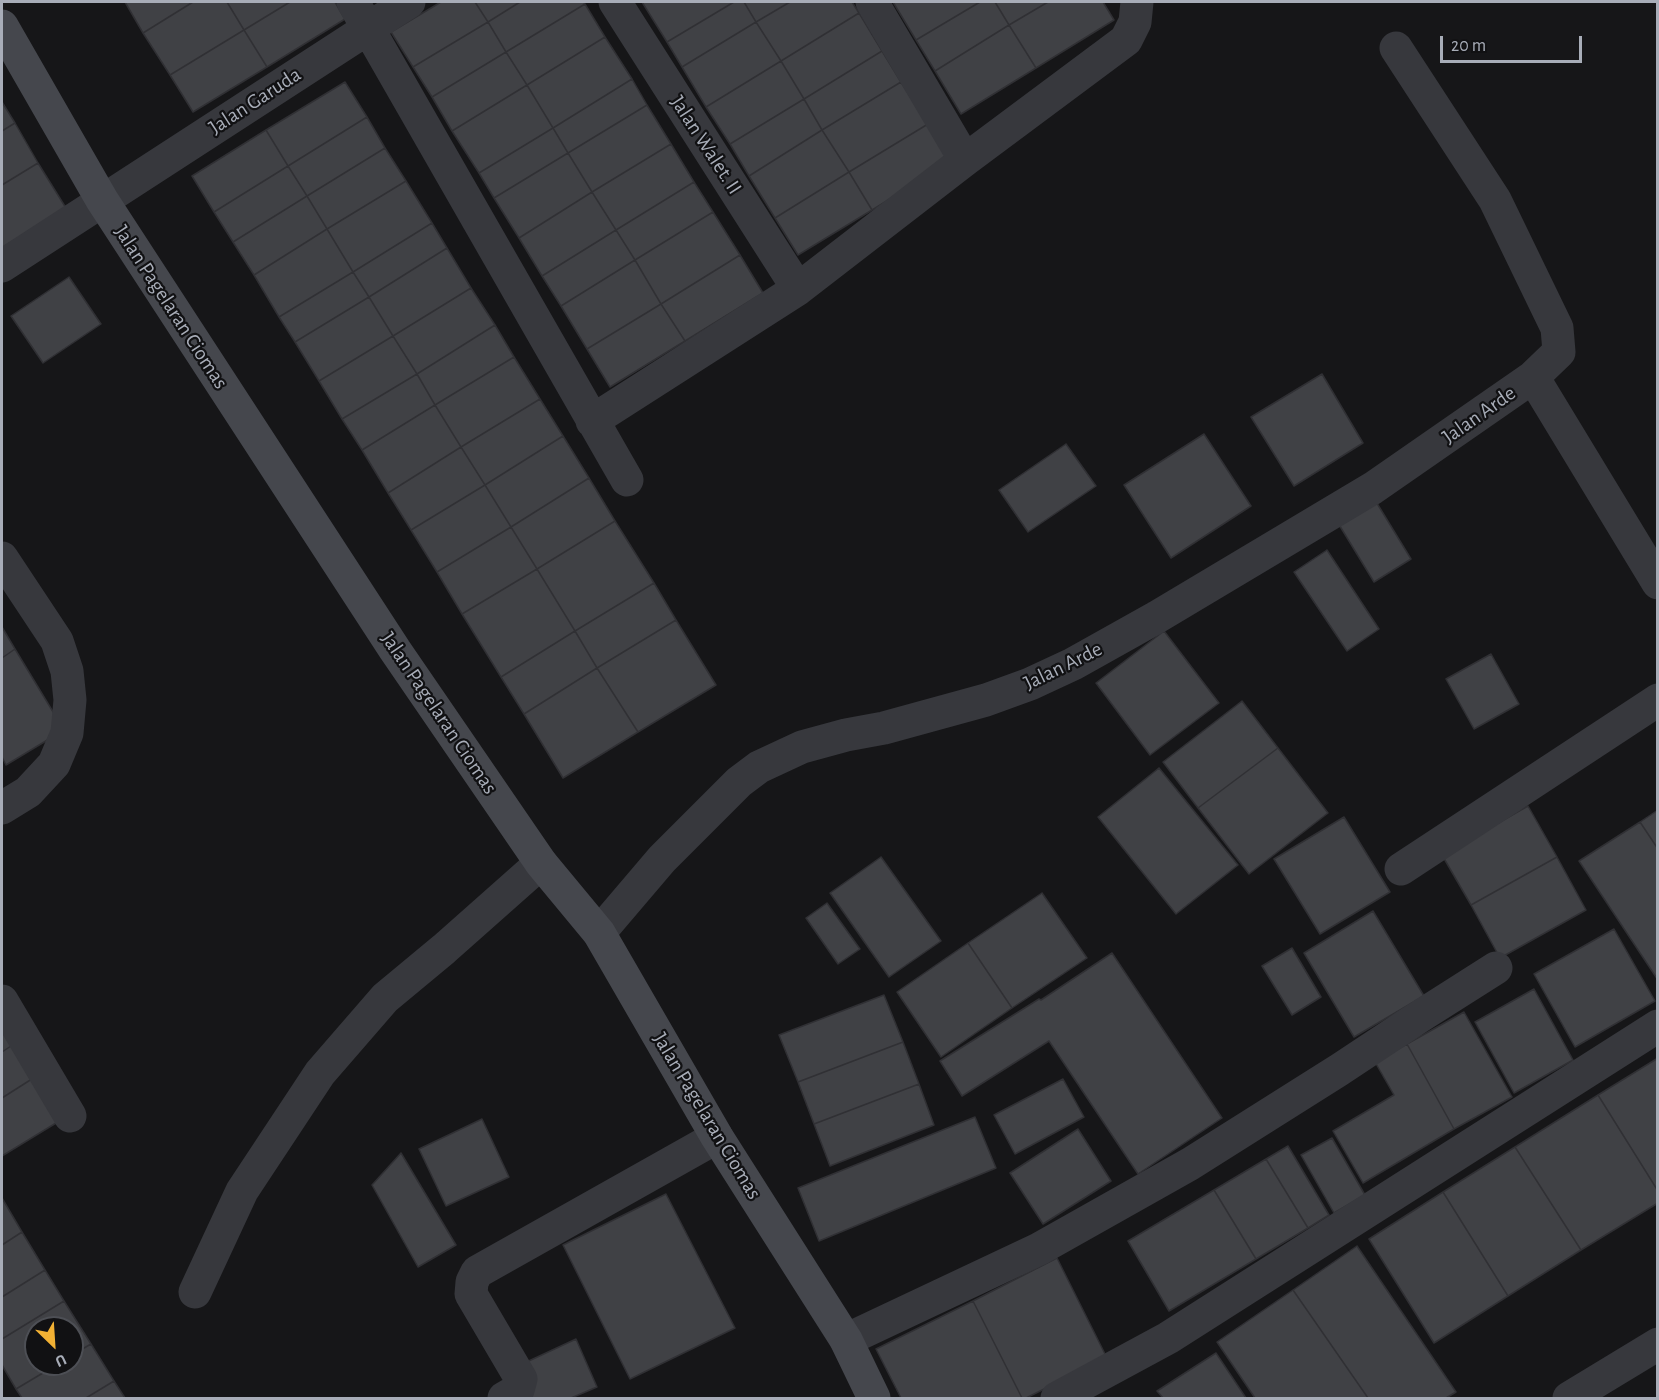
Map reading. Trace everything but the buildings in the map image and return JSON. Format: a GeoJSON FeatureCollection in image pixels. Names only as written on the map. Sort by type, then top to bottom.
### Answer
{"type":"FeatureCollection","features":[{"type":"Feature","properties":{"kind":"main road","name":"Jalan Pagelaran Ciomas"},"geometry":{"type":"LineString","coordinates":[[2,26],[102,200],[395,650],[541,863],[599,933],[717,1137],[846,1340],[874,1398]]}},
{"type":"Feature","properties":{"kind":"street","name":"Jalan Garuda"},"geometry":{"type":"LineString","coordinates":[[2,266],[102,200],[361,15],[409,2]]}},
{"type":"Feature","properties":{"kind":"street","name":"Jalan Walet. II"},"geometry":{"type":"LineString","coordinates":[[615,2],[798,289]]}},
{"type":"Feature","properties":{"kind":"street"},"geometry":{"type":"LineString","coordinates":[[872,2],[965,160]]}},
{"type":"Feature","properties":{"kind":"street"},"geometry":{"type":"LineString","coordinates":[[592,421],[798,289],[1126,40],[1135,22],[1137,2]]}},
{"type":"Feature","properties":{"kind":"street"},"geometry":{"type":"LineString","coordinates":[[361,15],[627,480]]}},
{"type":"Feature","properties":{"kind":"street","name":"Jalan Arde"},"geometry":{"type":"LineString","coordinates":[[599,933],[662,859],[739,782],[759,767],[802,747],[884,728],[986,700],[1030,684],[1073,663],[1157,617],[1373,488],[1533,377],[1559,352],[1557,328],[1495,200],[1396,48]]}},
{"type":"Feature","properties":{"kind":"street","name":"Jalan Arde"},"geometry":{"type":"LineString","coordinates":[[1533,377],[1658,583]]}},
{"type":"Feature","properties":{"kind":"street"},"geometry":{"type":"LineString","coordinates":[[2,558],[57,641],[67,671],[70,700],[67,733],[54,764],[28,792],[2,808]]}},
{"type":"Feature","properties":{"kind":"street"},"geometry":{"type":"LineString","coordinates":[[1401,869],[1658,699]]}},
{"type":"Feature","properties":{"kind":"street"},"geometry":{"type":"LineString","coordinates":[[195,1292],[242,1191],[320,1073],[385,998],[541,863]]}},
{"type":"Feature","properties":{"kind":"street"},"geometry":{"type":"LineString","coordinates":[[846,1340],[1039,1249],[1190,1164],[1496,969]]}},
{"type":"Feature","properties":{"kind":"street"},"geometry":{"type":"LineString","coordinates":[[2,1001],[70,1116]]}},
{"type":"Feature","properties":{"kind":"street"},"geometry":{"type":"LineString","coordinates":[[1058,1398],[1168,1338],[1658,1026]]}},
{"type":"Feature","properties":{"kind":"street"},"geometry":{"type":"LineString","coordinates":[[504,1398],[518,1390],[521,1379],[471,1294],[472,1282],[477,1272],[717,1137]]}},
{"type":"Feature","properties":{"kind":"street"},"geometry":{"type":"LineString","coordinates":[[1569,1398],[1658,1344]]}}]}
